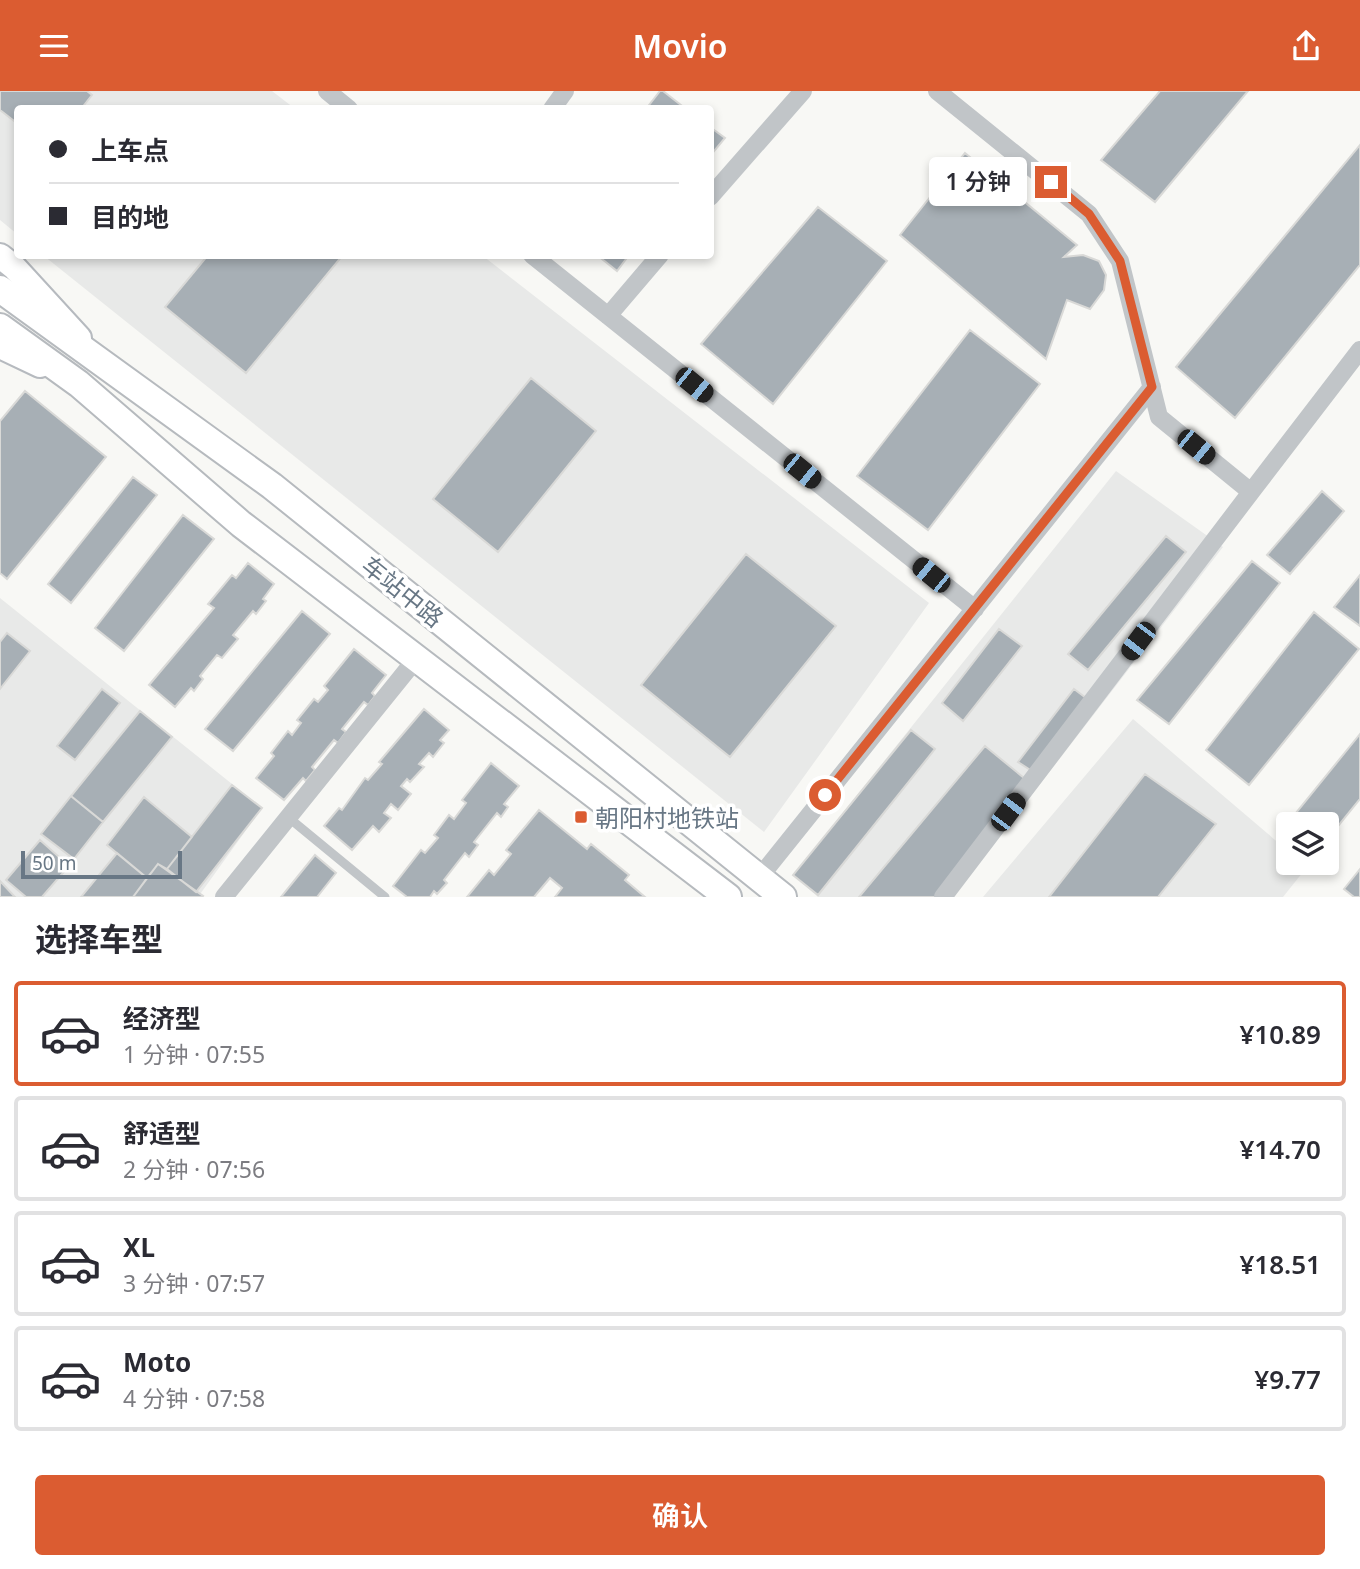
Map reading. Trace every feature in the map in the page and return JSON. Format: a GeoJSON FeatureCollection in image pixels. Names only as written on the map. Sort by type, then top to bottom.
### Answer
{"type":"FeatureCollection","features":[{"type":"Feature","properties":{"kind":"main road"},"geometry":{"type":"LineString","coordinates":[[0,256],[14,267],[99,360]]}},
{"type":"Feature","properties":{"kind":"main road","name":"车站中路"},"geometry":{"type":"LineString","coordinates":[[7,294],[272,486],[783,897]]}},
{"type":"Feature","properties":{"kind":"main road","name":"车站中路"},"geometry":{"type":"LineString","coordinates":[[0,327],[79,384],[241,524],[728,897]]}},
{"type":"Feature","properties":{"kind":"main road"},"geometry":{"type":"LineString","coordinates":[[0,345],[79,384]]}},
{"type":"Feature","properties":{"kind":"street"},"geometry":{"type":"LineString","coordinates":[[327,91],[344,105]]}},
{"type":"Feature","properties":{"kind":"street"},"geometry":{"type":"LineString","coordinates":[[714,193],[803,91]]}},
{"type":"Feature","properties":{"kind":"street"},"geometry":{"type":"LineString","coordinates":[[937,91],[1089,214],[1120,261],[1159,417],[1251,492]]}},
{"type":"Feature","properties":{"kind":"street"},"geometry":{"type":"LineString","coordinates":[[537,259],[975,609]]}},
{"type":"Feature","properties":{"kind":"street"},"geometry":{"type":"LineString","coordinates":[[608,316],[657,259]]}},
{"type":"Feature","properties":{"kind":"street"},"geometry":{"type":"LineString","coordinates":[[943,897],[1360,349]]}},
{"type":"Feature","properties":{"kind":"street"},"geometry":{"type":"LineString","coordinates":[[759,878],[1152,387]]}},
{"type":"Feature","properties":{"kind":"street"},"geometry":{"type":"LineString","coordinates":[[224,897],[416,659]]}},
{"type":"Feature","properties":{"kind":"lane"},"geometry":{"type":"LineString","coordinates":[[289,818],[385,897]]}},
{"type":"Feature","properties":{"kind":"shaded area"},"geometry":{"type":"Polygon","coordinates":[[[0,91],[272,91],[290,105],[14,105],[14,232],[0,220],[0,91]]]}},
{"type":"Feature","properties":{"kind":"shaded area"},"geometry":{"type":"Polygon","coordinates":[[[48,259],[487,259],[929,603],[764,832],[48,259]]]}},
{"type":"Feature","properties":{"kind":"shaded area"},"geometry":{"type":"Polygon","coordinates":[[[1116,471],[1223,547],[953,897],[818,897],[793,875],[1116,471]]]}},
{"type":"Feature","properties":{"kind":"shaded area"},"geometry":{"type":"Polygon","coordinates":[[[0,598],[262,808],[198,897],[0,897],[0,598]]]}},
{"type":"Feature","properties":{"kind":"shaded area"},"geometry":{"type":"Polygon","coordinates":[[[1133,719],[1276,841],[1276,875],[1301,875],[1283,897],[983,897],[1133,719]]]}},
{"type":"Feature","properties":{"kind":"building"},"geometry":{"type":"Polygon","coordinates":[[[0,91],[87,91],[92,95],[84,105],[14,105],[14,121],[0,110],[0,91]]]}},
{"type":"Feature","properties":{"kind":"building"},"geometry":{"type":"Polygon","coordinates":[[[660,91],[663,91],[681,105],[649,105],[660,91]]]}},
{"type":"Feature","properties":{"kind":"building"},"geometry":{"type":"Polygon","coordinates":[[[1160,91],[1248,91],[1155,202],[1101,160],[1160,91]]]}},
{"type":"Feature","properties":{"kind":"building"},"geometry":{"type":"Polygon","coordinates":[[[714,130],[725,138],[714,151],[714,130]]]}},
{"type":"Feature","properties":{"kind":"building"},"geometry":{"type":"Polygon","coordinates":[[[1360,145],[1360,265],[1235,418],[1176,367],[1360,145]]]}},
{"type":"Feature","properties":{"kind":"building"},"geometry":{"type":"Polygon","coordinates":[[[965,153],[1077,245],[1064,257],[1083,255],[1099,261],[1106,275],[1104,290],[1090,309],[1067,300],[1046,359],[900,235],[965,153]]]}},
{"type":"Feature","properties":{"kind":"building"},"geometry":{"type":"Polygon","coordinates":[[[818,207],[887,261],[773,404],[701,344],[818,207]]]}},
{"type":"Feature","properties":{"kind":"building"},"geometry":{"type":"Polygon","coordinates":[[[205,259],[340,259],[246,373],[165,307],[205,259]]]}},
{"type":"Feature","properties":{"kind":"building"},"geometry":{"type":"Polygon","coordinates":[[[602,259],[626,259],[617,271],[602,259]]]}},
{"type":"Feature","properties":{"kind":"building"},"geometry":{"type":"Polygon","coordinates":[[[970,330],[1040,384],[928,530],[857,476],[970,330]]]}},
{"type":"Feature","properties":{"kind":"building"},"geometry":{"type":"Polygon","coordinates":[[[531,378],[596,431],[498,552],[433,499],[531,378]]]}},
{"type":"Feature","properties":{"kind":"building"},"geometry":{"type":"Polygon","coordinates":[[[25,391],[106,457],[7,579],[0,573],[0,421],[25,391]]]}},
{"type":"Feature","properties":{"kind":"building"},"geometry":{"type":"Polygon","coordinates":[[[133,477],[157,495],[71,603],[48,584],[133,477]]]}},
{"type":"Feature","properties":{"kind":"building"},"geometry":{"type":"Polygon","coordinates":[[[1322,491],[1344,511],[1290,574],[1267,555],[1322,491]]]}},
{"type":"Feature","properties":{"kind":"building"},"geometry":{"type":"Polygon","coordinates":[[[183,515],[214,539],[124,651],[95,628],[183,515]]]}},
{"type":"Feature","properties":{"kind":"building"},"geometry":{"type":"Polygon","coordinates":[[[1166,536],[1186,552],[1088,670],[1068,654],[1166,536]]]}},
{"type":"Feature","properties":{"kind":"building"},"geometry":{"type":"Polygon","coordinates":[[[746,554],[836,626],[730,757],[641,685],[746,554]]]}},
{"type":"Feature","properties":{"kind":"building"},"geometry":{"type":"Polygon","coordinates":[[[1252,561],[1280,583],[1169,724],[1137,700],[1252,561]]]}},
{"type":"Feature","properties":{"kind":"building"},"geometry":{"type":"Polygon","coordinates":[[[248,563],[274,584],[263,599],[266,601],[256,614],[253,611],[233,635],[238,639],[222,658],[217,655],[200,676],[203,679],[194,691],[191,688],[175,707],[149,685],[214,608],[208,604],[232,575],[236,578],[248,563]]]}},
{"type":"Feature","properties":{"kind":"building"},"geometry":{"type":"Polygon","coordinates":[[[1360,575],[1360,626],[1334,607],[1360,575]]]}},
{"type":"Feature","properties":{"kind":"building"},"geometry":{"type":"Polygon","coordinates":[[[302,611],[330,634],[233,751],[205,729],[302,611]]]}},
{"type":"Feature","properties":{"kind":"building"},"geometry":{"type":"Polygon","coordinates":[[[1314,612],[1359,649],[1249,785],[1206,750],[1314,612]]]}},
{"type":"Feature","properties":{"kind":"building"},"geometry":{"type":"Polygon","coordinates":[[[999,629],[1022,646],[963,721],[942,703],[999,629]]]}},
{"type":"Feature","properties":{"kind":"building"},"geometry":{"type":"Polygon","coordinates":[[[7,633],[30,651],[0,689],[0,642],[7,633]]]}},
{"type":"Feature","properties":{"kind":"building"},"geometry":{"type":"Polygon","coordinates":[[[354,649],[386,675],[372,693],[375,696],[368,705],[364,702],[342,729],[346,732],[338,743],[334,740],[312,767],[315,770],[306,781],[303,778],[284,800],[256,778],[274,756],[271,753],[288,731],[292,735],[301,723],[297,720],[314,699],[318,702],[328,690],[324,686],[354,649]]]}},
{"type":"Feature","properties":{"kind":"building"},"geometry":{"type":"Polygon","coordinates":[[[102,689],[120,703],[75,760],[57,746],[102,689]]]}},
{"type":"Feature","properties":{"kind":"building"},"geometry":{"type":"Polygon","coordinates":[[[1074,689],[1094,704],[1038,775],[1018,762],[1074,689]]]}},
{"type":"Feature","properties":{"kind":"building"},"geometry":{"type":"Polygon","coordinates":[[[424,709],[449,730],[440,740],[444,743],[433,757],[429,753],[419,764],[424,767],[410,782],[407,779],[401,786],[411,794],[398,810],[391,804],[384,813],[391,818],[379,832],[373,826],[352,850],[324,826],[339,808],[342,810],[365,778],[368,780],[382,764],[379,762],[424,709]]]}},
{"type":"Feature","properties":{"kind":"building"},"geometry":{"type":"Polygon","coordinates":[[[140,711],[172,737],[103,822],[71,796],[140,711]]]}},
{"type":"Feature","properties":{"kind":"building"},"geometry":{"type":"Polygon","coordinates":[[[911,730],[935,749],[818,895],[793,875],[911,730]]]}},
{"type":"Feature","properties":{"kind":"building"},"geometry":{"type":"Polygon","coordinates":[[[1360,734],[1360,799],[1339,825],[1339,812],[1297,812],[1360,734]]]}},
{"type":"Feature","properties":{"kind":"building"},"geometry":{"type":"Polygon","coordinates":[[[985,746],[1035,787],[944,897],[859,897],[985,746]]]}},
{"type":"Feature","properties":{"kind":"building"},"geometry":{"type":"Polygon","coordinates":[[[491,763],[519,786],[504,804],[508,807],[501,817],[497,813],[474,842],[478,845],[469,857],[465,853],[444,880],[447,883],[437,894],[434,891],[430,897],[407,897],[393,886],[421,850],[425,853],[438,838],[434,835],[449,815],[454,819],[466,803],[462,800],[491,763]]]}},
{"type":"Feature","properties":{"kind":"building"},"geometry":{"type":"Polygon","coordinates":[[[1145,774],[1216,824],[1158,897],[1049,897],[1145,774]]]}},
{"type":"Feature","properties":{"kind":"building"},"geometry":{"type":"Polygon","coordinates":[[[232,785],[262,808],[196,892],[167,869],[232,785]]]}},
{"type":"Feature","properties":{"kind":"building"},"geometry":{"type":"Polygon","coordinates":[[[71,796],[103,822],[74,859],[41,834],[71,796]]]}},
{"type":"Feature","properties":{"kind":"building"},"geometry":{"type":"Polygon","coordinates":[[[144,797],[192,837],[167,869],[158,864],[147,878],[107,845],[144,797]]]}},
{"type":"Feature","properties":{"kind":"building"},"geometry":{"type":"Polygon","coordinates":[[[539,810],[587,849],[591,844],[629,875],[625,880],[645,897],[555,897],[562,888],[550,878],[534,897],[467,897],[489,870],[494,875],[511,854],[506,850],[539,810]]]}},
{"type":"Feature","properties":{"kind":"building"},"geometry":{"type":"Polygon","coordinates":[[[40,840],[69,866],[42,897],[26,897],[6,880],[40,840]]]}},
{"type":"Feature","properties":{"kind":"building"},"geometry":{"type":"Polygon","coordinates":[[[117,853],[147,878],[133,897],[81,897],[117,853]]]}},
{"type":"Feature","properties":{"kind":"building"},"geometry":{"type":"Polygon","coordinates":[[[315,855],[336,873],[317,897],[281,897],[315,855]]]}},
{"type":"Feature","properties":{"kind":"building"},"geometry":{"type":"Polygon","coordinates":[[[158,864],[203,896],[133,897],[158,864]]]}},
{"type":"Feature","properties":{"kind":"building"},"geometry":{"type":"Polygon","coordinates":[[[1360,869],[1360,897],[1354,897],[1344,889],[1360,869]]]}},
{"type":"Feature","properties":{"kind":"building"},"geometry":{"type":"Polygon","coordinates":[[[0,881],[15,897],[0,897],[0,881]]]}},
{"type":"Feature","properties":{"kind":"place","name":"朝阳村地铁站"},"geometry":{"type":"Point","coordinates":[581,817]}},
{"type":"Feature","properties":{"kind":"route"},"geometry":{"type":"LineString","coordinates":[[825,795],[1152,387],[1120,261],[1089,214],[1051,182]]}}]}
